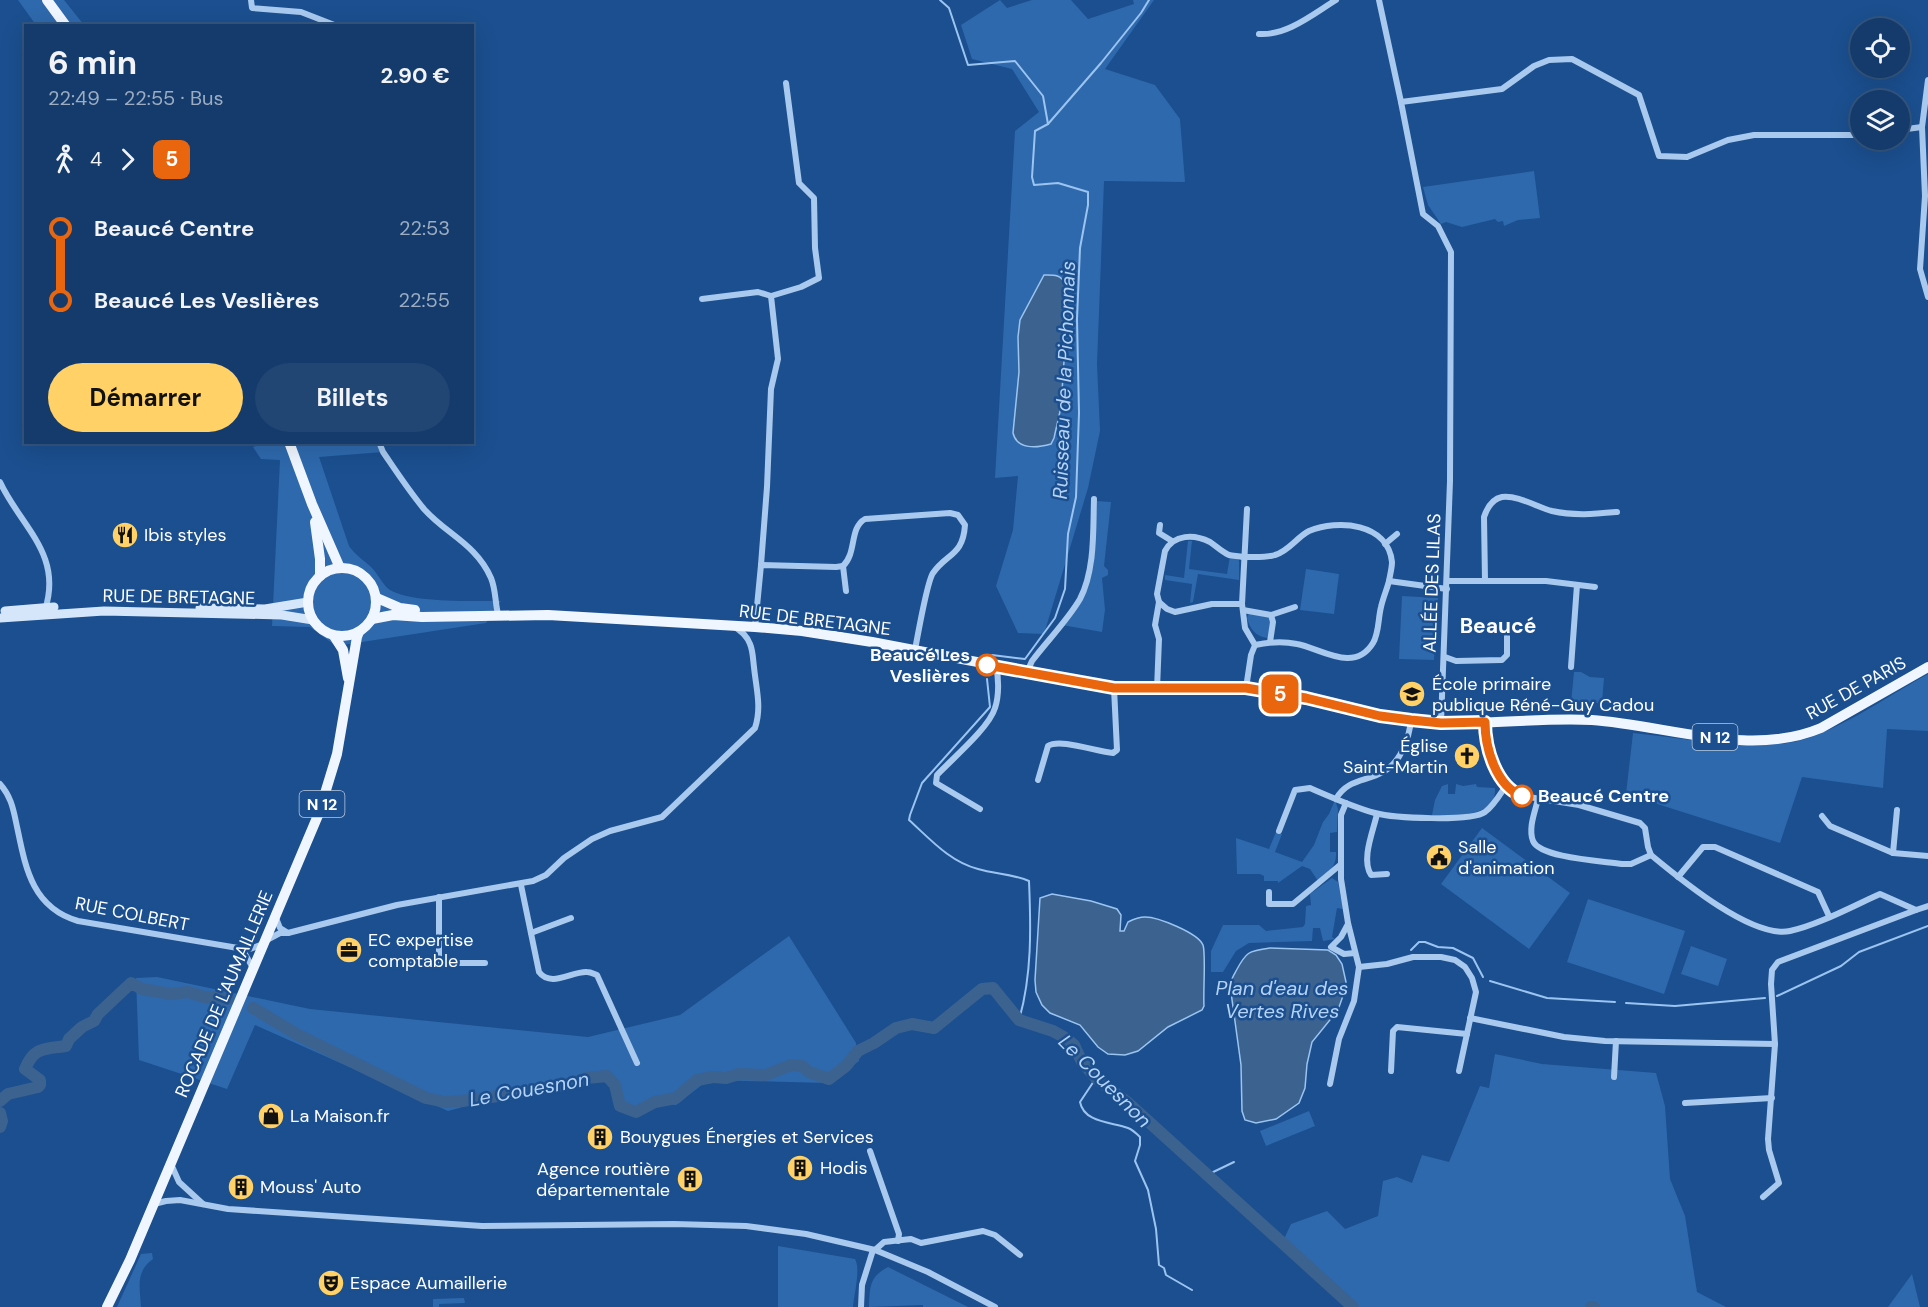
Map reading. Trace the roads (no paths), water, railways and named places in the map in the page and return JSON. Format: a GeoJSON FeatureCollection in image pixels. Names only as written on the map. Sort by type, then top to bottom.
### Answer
{"type":"FeatureCollection","features":[{"type":"Feature","properties":{"kind":"main road"},"geometry":{"type":"LineString","coordinates":[[47,0],[65,24]]}},
{"type":"Feature","properties":{"kind":"main road"},"geometry":{"type":"LineString","coordinates":[[290,444],[312,504],[340,567]]}},
{"type":"Feature","properties":{"kind":"main road"},"geometry":{"type":"LineString","coordinates":[[312,504],[320,559],[320,576]]}},
{"type":"Feature","properties":{"kind":"main road"},"geometry":{"type":"LineString","coordinates":[[340,567],[352,568],[362,573],[375,588],[377,598],[376,610],[372,619],[359,632],[343,637],[334,636],[322,630],[313,620],[308,602],[309,592],[320,576],[340,567]]}},
{"type":"Feature","properties":{"kind":"main road","name":"RUE DE BRETAGNE"},"geometry":{"type":"LineString","coordinates":[[377,598],[400,608],[466,615]]}},
{"type":"Feature","properties":{"kind":"main road","name":"RUE DE BRETAGNE"},"geometry":{"type":"LineString","coordinates":[[45,611],[265,609],[308,602]]}},
{"type":"Feature","properties":{"kind":"main road"},"geometry":{"type":"LineString","coordinates":[[0,612],[45,611]]}},
{"type":"Feature","properties":{"kind":"main road"},"geometry":{"type":"LineString","coordinates":[[0,618],[45,611]]}},
{"type":"Feature","properties":{"kind":"main road","name":"RUE DE BRETAGNE"},"geometry":{"type":"LineString","coordinates":[[45,611],[252,614],[291,616],[313,620]]}},
{"type":"Feature","properties":{"kind":"main road","name":"RUE DE BRETAGNE"},"geometry":{"type":"LineString","coordinates":[[372,619],[393,615],[422,617],[498,614],[732,625],[802,631],[1114,688],[1246,688],[1306,698],[1380,716],[1441,723]]}},
{"type":"Feature","properties":{"kind":"main road","name":"ROCADE DE L'AUMAILLERIE"},"geometry":{"type":"LineString","coordinates":[[107,1307],[171,1164],[330,782],[359,632]]}},
{"type":"Feature","properties":{"kind":"main road","name":"ROCADE DE L'AUMAILLERIE"},"geometry":{"type":"LineString","coordinates":[[334,636],[343,650],[349,686]]}},
{"type":"Feature","properties":{"kind":"main road","name":"RUE DE PARIS"},"geometry":{"type":"LineString","coordinates":[[1441,723],[1593,720],[1728,738],[1790,739],[1821,728],[1928,667]]}},
{"type":"Feature","properties":{"kind":"street"},"geometry":{"type":"LineString","coordinates":[[251,0],[252,8],[301,12],[332,24]]}},
{"type":"Feature","properties":{"kind":"street"},"geometry":{"type":"LineString","coordinates":[[1259,34],[1272,35],[1289,28],[1336,0]]}},
{"type":"Feature","properties":{"kind":"street","name":"ALLÉE DES LILAS"},"geometry":{"type":"LineString","coordinates":[[1379,0],[1422,214],[1438,226],[1451,252],[1450,481],[1441,723]]}},
{"type":"Feature","properties":{"kind":"street"},"geometry":{"type":"LineString","coordinates":[[1401,102],[1502,89],[1534,66],[1549,60],[1572,59],[1639,95],[1659,156],[1687,157],[1728,140],[1754,135],[1850,135]]}},
{"type":"Feature","properties":{"kind":"street"},"geometry":{"type":"LineString","coordinates":[[1928,80],[1922,128],[1927,196],[1920,269],[1928,297]]}},
{"type":"Feature","properties":{"kind":"street"},"geometry":{"type":"LineString","coordinates":[[702,299],[758,292],[771,296],[819,278],[814,248],[814,198],[799,183],[786,83]]}},
{"type":"Feature","properties":{"kind":"street"},"geometry":{"type":"LineString","coordinates":[[1910,129],[1922,128]]}},
{"type":"Feature","properties":{"kind":"street"},"geometry":{"type":"LineString","coordinates":[[755,627],[767,487],[771,389],[778,359],[771,296]]}},
{"type":"Feature","properties":{"kind":"street"},"geometry":{"type":"LineString","coordinates":[[380,444],[383,452],[425,510],[472,549],[482,563],[496,592],[498,614]]}},
{"type":"Feature","properties":{"kind":"street"},"geometry":{"type":"LineString","coordinates":[[0,482],[41,547],[47,564],[49,582],[45,611]]}},
{"type":"Feature","properties":{"kind":"street"},"geometry":{"type":"LineString","coordinates":[[1485,581],[1484,517],[1487,507],[1494,501],[1502,497],[1515,499],[1550,510],[1581,516],[1617,512]]}},
{"type":"Feature","properties":{"kind":"street"},"geometry":{"type":"LineString","coordinates":[[1027,673],[1032,661],[1084,591],[1091,558],[1094,499]]}},
{"type":"Feature","properties":{"kind":"street"},"geometry":{"type":"LineString","coordinates":[[1246,688],[1255,645],[1245,628],[1242,607],[1247,509]]}},
{"type":"Feature","properties":{"kind":"street"},"geometry":{"type":"LineString","coordinates":[[846,591],[843,566],[850,556],[859,523],[865,519],[950,513],[958,515],[963,520],[962,539],[957,551],[932,575],[915,650]]}},
{"type":"Feature","properties":{"kind":"street"},"geometry":{"type":"LineString","coordinates":[[1160,525],[1158,533],[1172,541]]}},
{"type":"Feature","properties":{"kind":"street"},"geometry":{"type":"LineString","coordinates":[[1157,689],[1159,639],[1155,625],[1159,602],[1157,594],[1165,551],[1172,541],[1187,537],[1198,538],[1208,541],[1230,555],[1244,557],[1276,555],[1287,550],[1308,532],[1328,526],[1348,525],[1368,529],[1385,544],[1392,561],[1389,580],[1381,606],[1376,636],[1372,644],[1360,655],[1334,658],[1311,647],[1294,643],[1270,642],[1255,645]]}},
{"type":"Feature","properties":{"kind":"street"},"geometry":{"type":"LineString","coordinates":[[1385,544],[1397,534]]}},
{"type":"Feature","properties":{"kind":"street"},"geometry":{"type":"LineString","coordinates":[[761,565],[843,566]]}},
{"type":"Feature","properties":{"kind":"street"},"geometry":{"type":"LineString","coordinates":[[1389,580],[1447,589]]}},
{"type":"Feature","properties":{"kind":"street"},"geometry":{"type":"LineString","coordinates":[[1447,581],[1546,581],[1594,587]]}},
{"type":"Feature","properties":{"kind":"street"},"geometry":{"type":"LineString","coordinates":[[1570,667],[1577,585]]}},
{"type":"Feature","properties":{"kind":"street"},"geometry":{"type":"LineString","coordinates":[[1159,602],[1175,612],[1204,605],[1242,607],[1271,615],[1295,607]]}},
{"type":"Feature","properties":{"kind":"street"},"geometry":{"type":"LineString","coordinates":[[1270,642],[1273,622],[1271,615]]}},
{"type":"Feature","properties":{"kind":"street","name":"RUE COLBERT"},"geometry":{"type":"LineString","coordinates":[[0,784],[12,802],[32,883],[46,903],[67,918],[250,949],[280,933],[288,933],[397,905],[521,885],[546,875],[564,858],[592,838],[662,817],[755,728],[758,718],[758,696],[751,644],[745,634],[732,625]]}},
{"type":"Feature","properties":{"kind":"street"},"geometry":{"type":"LineString","coordinates":[[1444,657],[1456,661],[1502,660],[1507,655],[1507,635]]}},
{"type":"Feature","properties":{"kind":"street"},"geometry":{"type":"LineString","coordinates":[[980,809],[936,783],[937,775],[985,725],[995,710],[996,666]]}},
{"type":"Feature","properties":{"kind":"street"},"geometry":{"type":"LineString","coordinates":[[1038,780],[1048,746],[1051,744],[1063,743],[1113,753],[1117,750],[1114,688]]}},
{"type":"Feature","properties":{"kind":"street"},"geometry":{"type":"LineString","coordinates":[[1336,799],[1349,784],[1382,773],[1398,758],[1409,737],[1411,720]]}},
{"type":"Feature","properties":{"kind":"street"},"geometry":{"type":"LineString","coordinates":[[1485,722],[1490,753],[1505,787],[1513,793],[1579,805],[1640,823],[1646,828],[1651,855],[1678,878],[1717,905],[1765,931],[1788,932],[1880,894],[1916,910]]}},
{"type":"Feature","properties":{"kind":"street"},"geometry":{"type":"LineString","coordinates":[[1279,831],[1295,790],[1302,788],[1310,788],[1377,814],[1446,819],[1471,817],[1484,813],[1505,787]]}},
{"type":"Feature","properties":{"kind":"street"},"geometry":{"type":"LineString","coordinates":[[1538,799],[1532,826],[1533,840],[1536,845],[1553,855],[1622,864],[1630,864],[1651,855]]}},
{"type":"Feature","properties":{"kind":"street"},"geometry":{"type":"LineString","coordinates":[[1330,1084],[1339,1039],[1354,1001],[1359,967],[1348,923],[1340,865],[1341,815],[1346,803]]}},
{"type":"Feature","properties":{"kind":"street"},"geometry":{"type":"LineString","coordinates":[[1893,853],[1897,810]]}},
{"type":"Feature","properties":{"kind":"street"},"geometry":{"type":"LineString","coordinates":[[1377,814],[1367,856],[1367,869],[1371,875],[1387,874]]}},
{"type":"Feature","properties":{"kind":"street"},"geometry":{"type":"LineString","coordinates":[[1822,816],[1830,826],[1893,853],[1928,856]]}},
{"type":"Feature","properties":{"kind":"street"},"geometry":{"type":"LineString","coordinates":[[1678,878],[1703,847],[1715,847],[1818,892],[1829,916]]}},
{"type":"Feature","properties":{"kind":"street"},"geometry":{"type":"LineString","coordinates":[[1269,892],[1269,904],[1293,904],[1340,865]]}},
{"type":"Feature","properties":{"kind":"street"},"geometry":{"type":"LineString","coordinates":[[521,885],[537,966],[542,976],[555,979],[586,971],[597,975],[637,1063]]}},
{"type":"Feature","properties":{"kind":"street"},"geometry":{"type":"LineString","coordinates":[[439,897],[440,962]]}},
{"type":"Feature","properties":{"kind":"street"},"geometry":{"type":"LineString","coordinates":[[1763,1197],[1779,1183],[1769,1150],[1775,1044],[1772,970],[1778,962],[1928,906]]}},
{"type":"Feature","properties":{"kind":"street"},"geometry":{"type":"LineString","coordinates":[[275,916],[280,928],[288,933]]}},
{"type":"Feature","properties":{"kind":"street"},"geometry":{"type":"LineString","coordinates":[[531,933],[571,918]]}},
{"type":"Feature","properties":{"kind":"street"},"geometry":{"type":"LineString","coordinates":[[1348,923],[1341,937],[1331,947],[1344,954],[1355,953]]}},
{"type":"Feature","properties":{"kind":"street"},"geometry":{"type":"LineString","coordinates":[[238,948],[245,954],[253,968]]}},
{"type":"Feature","properties":{"kind":"street"},"geometry":{"type":"LineString","coordinates":[[1359,967],[1388,964],[1413,957],[1441,957],[1455,960],[1465,967],[1476,992],[1459,1071]]}},
{"type":"Feature","properties":{"kind":"street"},"geometry":{"type":"LineString","coordinates":[[398,963],[485,963]]}},
{"type":"Feature","properties":{"kind":"street"},"geometry":{"type":"LineString","coordinates":[[1470,1018],[1564,1036],[1616,1041],[1775,1044]]}},
{"type":"Feature","properties":{"kind":"street"},"geometry":{"type":"LineString","coordinates":[[1391,1071],[1393,1031],[1397,1027],[1467,1034]]}},
{"type":"Feature","properties":{"kind":"street"},"geometry":{"type":"LineString","coordinates":[[1614,1077],[1616,1041]]}},
{"type":"Feature","properties":{"kind":"street"},"geometry":{"type":"LineString","coordinates":[[1685,1103],[1772,1098]]}},
{"type":"Feature","properties":{"kind":"street"},"geometry":{"type":"LineString","coordinates":[[870,1151],[899,1234],[898,1240]]}},
{"type":"Feature","properties":{"kind":"street"},"geometry":{"type":"LineString","coordinates":[[171,1164],[179,1182],[204,1204]]}},
{"type":"Feature","properties":{"kind":"street"},"geometry":{"type":"LineString","coordinates":[[153,1204],[180,1200],[228,1209],[482,1226],[674,1224],[746,1226],[806,1234],[874,1250],[959,1286],[995,1307]]}},
{"type":"Feature","properties":{"kind":"street"},"geometry":{"type":"LineString","coordinates":[[861,1307],[862,1285],[874,1250],[884,1242],[911,1239],[921,1243],[983,1231],[995,1234],[1020,1255]]}},
{"type":"Feature","properties":{"kind":"water"},"geometry":{"type":"Polygon","coordinates":[[[1044,275],[1059,277],[1065,284],[1065,346],[1061,407],[1051,444],[1028,446],[1015,439],[1013,433],[1019,372],[1018,337],[1020,320],[1044,275]]]}},
{"type":"Feature","properties":{"kind":"water"},"geometry":{"type":"Polygon","coordinates":[[[1052,894],[1091,901],[1117,909],[1121,915],[1120,931],[1124,931],[1128,922],[1145,917],[1168,923],[1200,940],[1204,950],[1204,1006],[1202,1010],[1168,1027],[1138,1051],[1125,1055],[1108,1054],[1098,1047],[1080,1025],[1050,1013],[1042,1005],[1036,992],[1035,980],[1040,898],[1052,894]]]}},
{"type":"Feature","properties":{"kind":"water","name":"Plan d'eau des Vertes Rives"},"geometry":{"type":"Polygon","coordinates":[[[1270,948],[1328,950],[1336,955],[1342,964],[1346,982],[1338,1010],[1312,1042],[1305,1088],[1299,1103],[1276,1119],[1256,1123],[1245,1120],[1242,1111],[1241,1065],[1230,985],[1245,956],[1257,950],[1270,948]]]}},
{"type":"Feature","properties":{"kind":"waterway"},"geometry":{"type":"LineString","coordinates":[[940,0],[949,8],[968,65],[1015,61],[1043,96],[1048,124]]}},
{"type":"Feature","properties":{"kind":"waterway","name":"Ruisseau de la Pichonnais"},"geometry":{"type":"LineString","coordinates":[[989,660],[992,655],[1025,659],[1055,618],[1065,589],[1068,534],[1076,497],[1079,413],[1077,319],[1080,248],[1088,205],[1088,192],[1058,183],[1034,185],[1032,177],[1035,131],[1048,124],[1101,63],[1149,0]]}},
{"type":"Feature","properties":{"kind":"waterway","name":"Ruisseau de la Pichonnais"},"geometry":{"type":"LineString","coordinates":[[987,679],[990,707],[922,783],[909,820],[958,861],[978,869],[1029,881],[1028,969],[1019,1020]]}},
{"type":"Feature","properties":{"kind":"waterway"},"geometry":{"type":"LineString","coordinates":[[1777,996],[1841,966],[1859,952],[1928,926]]}},
{"type":"Feature","properties":{"kind":"waterway"},"geometry":{"type":"LineString","coordinates":[[1411,950],[1419,942],[1453,948],[1473,958],[1483,977]]}},
{"type":"Feature","properties":{"kind":"waterway"},"geometry":{"type":"LineString","coordinates":[[1490,981],[1547,998],[1615,1002]]}},
{"type":"Feature","properties":{"kind":"waterway","name":"Le Couesnon"},"geometry":{"type":"LineString","coordinates":[[0,1101],[8,1094],[38,1087],[40,1080],[25,1069],[32,1057],[41,1050],[66,1046],[69,1039],[82,1027],[94,1021],[98,1014],[131,983],[142,989],[171,994],[188,992],[204,997],[228,999]]}},
{"type":"Feature","properties":{"kind":"waterway","name":"Le Couesnon"},"geometry":{"type":"LineString","coordinates":[[253,1008],[298,1035],[426,1098],[445,1102],[473,1100],[607,1076],[615,1085],[620,1106],[636,1112],[655,1102],[676,1098],[697,1080],[713,1077],[726,1078],[739,1074],[766,1075],[791,1065],[802,1066],[809,1072],[829,1079],[846,1066],[858,1051],[896,1028],[912,1024],[934,1028],[982,989],[993,988],[1019,1020],[1053,1031],[1074,1045],[1082,1062],[1097,1079],[1127,1102],[1353,1307]]}},
{"type":"Feature","properties":{"kind":"waterway"},"geometry":{"type":"LineString","coordinates":[[1626,1003],[1675,1006],[1765,998]]}},
{"type":"Feature","properties":{"kind":"waterway"},"geometry":{"type":"LineString","coordinates":[[1096,1078],[1080,1102],[1083,1109],[1093,1118],[1128,1128],[1140,1137],[1135,1161],[1148,1190],[1156,1229],[1159,1265],[1164,1268],[1166,1275],[1192,1290]]}},
{"type":"Feature","properties":{"kind":"waterway","name":"Le Couesnon"},"geometry":{"type":"LineString","coordinates":[[0,1113],[2,1121],[0,1127]]}},
{"type":"Feature","properties":{"kind":"waterway"},"geometry":{"type":"LineString","coordinates":[[1207,1175],[1234,1162]]}},
{"type":"Feature","properties":{"kind":"place","name":"Ibis styles"},"geometry":{"type":"Point","coordinates":[125,535]}},
{"type":"Feature","properties":{"kind":"place","name":"Beaucé Les Veslières"},"geometry":{"type":"Point","coordinates":[987,665]}},
{"type":"Feature","properties":{"kind":"place","name":"École primaire publique Réné-Guy Cadou"},"geometry":{"type":"Point","coordinates":[1412,694]}},
{"type":"Feature","properties":{"kind":"place","name":"Église Saint-Martin"},"geometry":{"type":"Point","coordinates":[1467,756]}},
{"type":"Feature","properties":{"kind":"place","name":"Beaucé Centre"},"geometry":{"type":"Point","coordinates":[1522,796]}},
{"type":"Feature","properties":{"kind":"place","name":"Salle d'animation"},"geometry":{"type":"Point","coordinates":[1439,857]}},
{"type":"Feature","properties":{"kind":"place","name":"EC expertise comptable"},"geometry":{"type":"Point","coordinates":[349,950]}},
{"type":"Feature","properties":{"kind":"place","name":"La Maison.fr"},"geometry":{"type":"Point","coordinates":[271,1116]}},
{"type":"Feature","properties":{"kind":"place","name":"Bouygues Énergies et Services"},"geometry":{"type":"Point","coordinates":[600,1137]}},
{"type":"Feature","properties":{"kind":"place","name":"Hodis"},"geometry":{"type":"Point","coordinates":[800,1168]}},
{"type":"Feature","properties":{"kind":"place","name":"Agence routière départementale"},"geometry":{"type":"Point","coordinates":[690,1179]}},
{"type":"Feature","properties":{"kind":"place","name":"Mouss' Auto"},"geometry":{"type":"Point","coordinates":[241,1187]}},
{"type":"Feature","properties":{"kind":"place","name":"Espace Aumaillerie"},"geometry":{"type":"Point","coordinates":[331,1283]}},
{"type":"Feature","properties":{"kind":"district","name":"Beaucé"},"geometry":{"type":"Point","coordinates":[1498,626]}}]}
